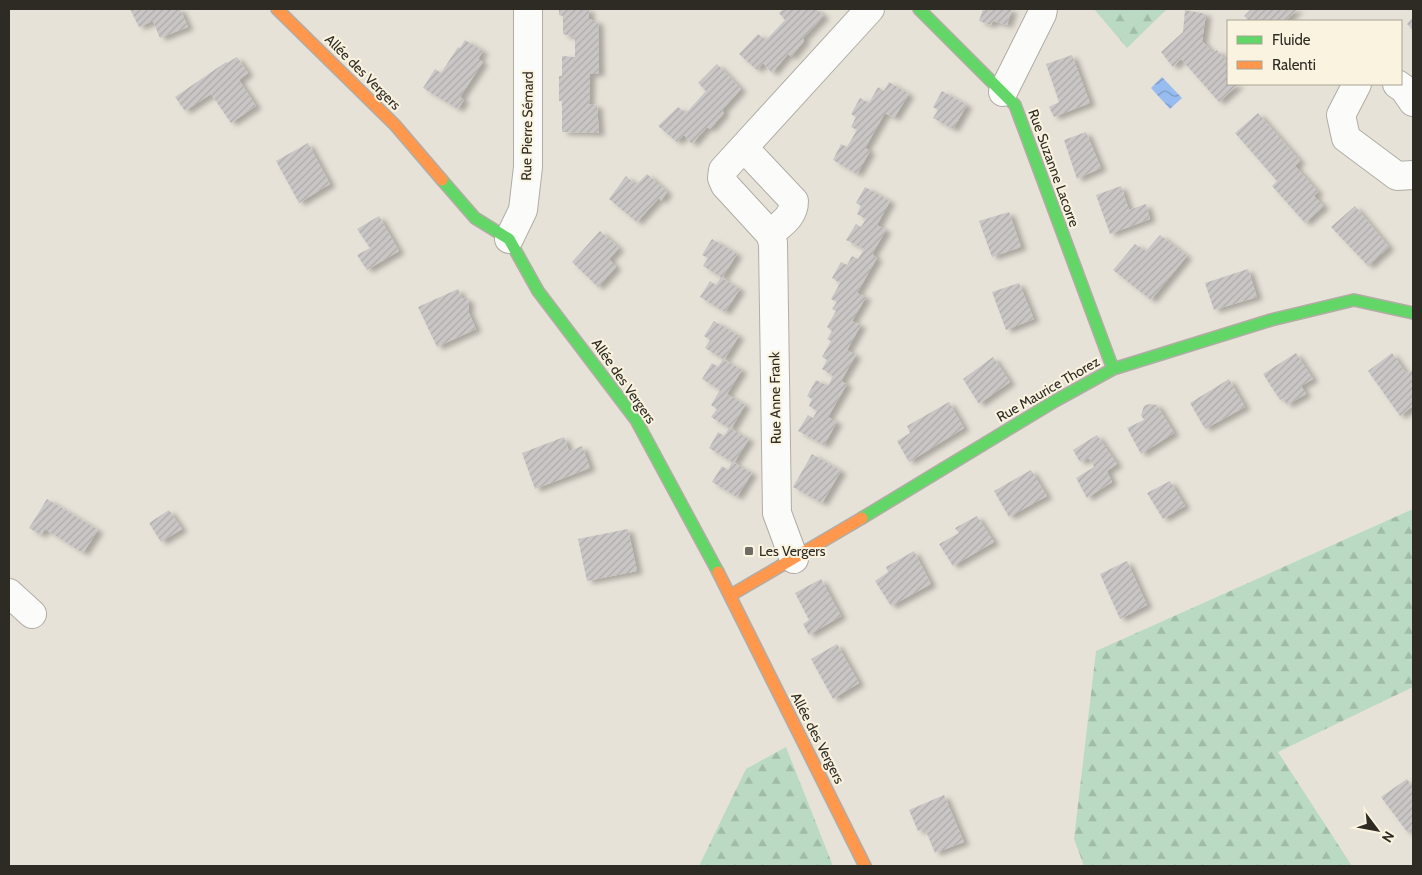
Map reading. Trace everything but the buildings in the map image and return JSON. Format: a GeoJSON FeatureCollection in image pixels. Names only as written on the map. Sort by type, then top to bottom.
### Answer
{"type":"FeatureCollection","features":[{"type":"Feature","properties":{"kind":"street","name":"Allée des Vergers"},"geometry":{"type":"LineString","coordinates":[[277,9],[395,125],[476,218],[509,239],[538,291],[636,420],[731,595],[865,866]]}},
{"type":"Feature","properties":{"kind":"street","name":"Rue Pierre Sémard"},"geometry":{"type":"LineString","coordinates":[[509,239],[523,210],[528,167],[528,9]]}},
{"type":"Feature","properties":{"kind":"street"},"geometry":{"type":"LineString","coordinates":[[744,148],[794,202],[794,209],[791,215],[770,234],[726,185],[722,178],[724,170],[870,9]]}},
{"type":"Feature","properties":{"kind":"street","name":"Rue Suzanne Lacorre"},"geometry":{"type":"LineString","coordinates":[[919,9],[1015,105],[1113,369]]}},
{"type":"Feature","properties":{"kind":"street"},"geometry":{"type":"LineString","coordinates":[[1003,92],[1043,9]]}},
{"type":"Feature","properties":{"kind":"street"},"geometry":{"type":"LineString","coordinates":[[1356,85],[1341,115],[1346,138],[1397,176],[1413,175]]}},
{"type":"Feature","properties":{"kind":"street"},"geometry":{"type":"LineString","coordinates":[[1398,85],[1404,89],[1413,102]]}},
{"type":"Feature","properties":{"kind":"street","name":"Rue Anne Frank"},"geometry":{"type":"LineString","coordinates":[[770,234],[773,244],[777,513],[794,559]]}},
{"type":"Feature","properties":{"kind":"street","name":"Rue Maurice Thorez"},"geometry":{"type":"LineString","coordinates":[[731,595],[794,559],[1046,406],[1113,369],[1271,320],[1354,300],[1413,313]]}},
{"type":"Feature","properties":{"kind":"street"},"geometry":{"type":"LineString","coordinates":[[9,593],[32,614]]}},
{"type":"Feature","properties":{"kind":"green space"},"geometry":{"type":"Polygon","coordinates":[[[1094,9],[1167,9],[1127,48],[1094,9]]]}},
{"type":"Feature","properties":{"kind":"green space"},"geometry":{"type":"Polygon","coordinates":[[[1413,509],[1413,687],[1278,752],[1352,866],[1084,866],[1074,839],[1096,651],[1413,509]]]}},
{"type":"Feature","properties":{"kind":"green space"},"geometry":{"type":"Polygon","coordinates":[[[786,747],[833,866],[699,866],[746,769],[786,747]]]}},
{"type":"Feature","properties":{"kind":"water"},"geometry":{"type":"Polygon","coordinates":[[[1162,77],[1182,98],[1170,109],[1151,88],[1162,77]]]}},
{"type":"Feature","properties":{"kind":"traffic: fast"},"geometry":{"type":"LineString","coordinates":[[919,9],[1015,105],[1113,369]]}},
{"type":"Feature","properties":{"kind":"traffic: fast"},"geometry":{"type":"LineString","coordinates":[[442,180],[475,218],[509,239],[538,291],[636,420],[718,572]]}},
{"type":"Feature","properties":{"kind":"traffic: fast"},"geometry":{"type":"LineString","coordinates":[[862,518],[1055,401],[1113,369],[1271,320],[1354,300],[1413,313]]}},
{"type":"Feature","properties":{"kind":"traffic: slow"},"geometry":{"type":"LineString","coordinates":[[277,9],[395,125],[442,180]]}},
{"type":"Feature","properties":{"kind":"traffic: slow"},"geometry":{"type":"LineString","coordinates":[[731,595],[862,518]]}},
{"type":"Feature","properties":{"kind":"traffic: slow"},"geometry":{"type":"LineString","coordinates":[[718,572],[865,866]]}},
{"type":"Feature","properties":{"kind":"place","name":"Les Vergers"},"geometry":{"type":"Point","coordinates":[749,551]}}]}
